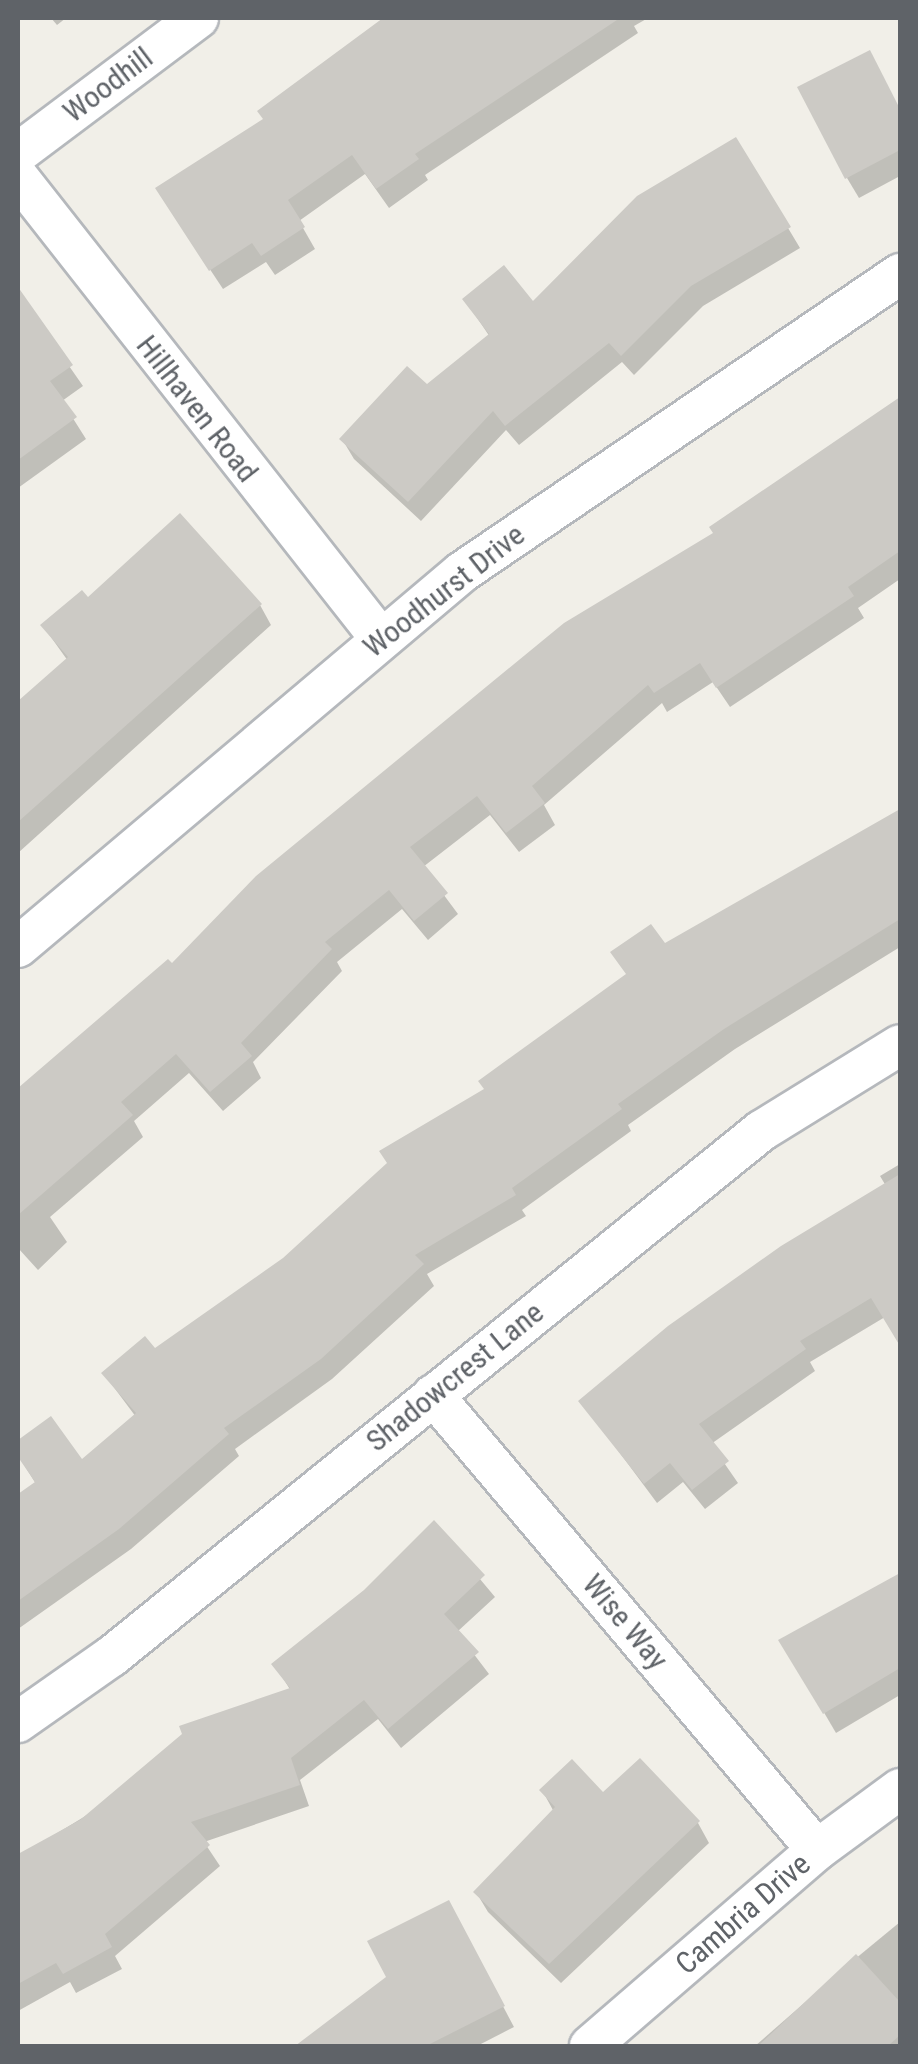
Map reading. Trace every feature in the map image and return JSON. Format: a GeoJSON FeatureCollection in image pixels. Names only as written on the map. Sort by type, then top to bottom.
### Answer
{"type":"FeatureCollection","features":[{"type":"Feature","properties":{"kind":"street","name":"Woodhill"},"geometry":{"type":"LineString","coordinates":[[18,152],[198,18]]}},
{"type":"Feature","properties":{"kind":"street","name":"Hillhaven Road"},"geometry":{"type":"LineString","coordinates":[[18,177],[381,639]]}},
{"type":"Feature","properties":{"kind":"street","name":"Woodhurst Drive"},"geometry":{"type":"LineString","coordinates":[[18,948],[462,572],[900,274]]}},
{"type":"Feature","properties":{"kind":"street","name":"Shadowcrest Lane"},"geometry":{"type":"LineString","coordinates":[[18,1722],[112,1656],[761,1131],[900,1044]]}},
{"type":"Feature","properties":{"kind":"street","name":"Wise Way"},"geometry":{"type":"LineString","coordinates":[[433,1395],[817,1850]]}},
{"type":"Feature","properties":{"kind":"street","name":"Cambria Drive"},"geometry":{"type":"LineString","coordinates":[[590,2046],[817,1850],[900,1789]]}},
{"type":"Feature","properties":{"kind":"building"},"geometry":{"type":"Polygon","coordinates":[[[383,18],[620,18],[415,154],[419,159],[376,189],[352,155],[288,200],[305,227],[261,256],[252,243],[209,271],[155,188],[263,119],[257,111],[383,18]]]}},
{"type":"Feature","properties":{"kind":"building"},"geometry":{"type":"Polygon","coordinates":[[[870,50],[900,109],[900,150],[845,179],[797,87],[870,50]]]}},
{"type":"Feature","properties":{"kind":"building"},"geometry":{"type":"Polygon","coordinates":[[[736,137],[791,227],[691,286],[621,356],[609,343],[505,426],[493,411],[408,502],[339,439],[407,366],[427,384],[489,334],[462,299],[504,265],[533,301],[637,196],[736,137]]]}},
{"type":"Feature","properties":{"kind":"building"},"geometry":{"type":"Polygon","coordinates":[[[18,287],[73,365],[50,381],[77,417],[18,460],[18,287]]]}},
{"type":"Feature","properties":{"kind":"building"},"geometry":{"type":"Polygon","coordinates":[[[900,397],[900,551],[848,587],[854,596],[716,688],[700,663],[654,693],[648,685],[532,786],[545,803],[506,833],[477,796],[410,847],[448,893],[414,921],[389,890],[325,942],[332,949],[241,1043],[252,1056],[210,1092],[176,1054],[121,1102],[133,1115],[18,1215],[18,1088],[168,959],[172,963],[256,876],[564,623],[713,533],[709,527],[900,397]]]}},
{"type":"Feature","properties":{"kind":"building"},"geometry":{"type":"Polygon","coordinates":[[[180,513],[262,604],[18,822],[18,701],[68,657],[40,625],[82,590],[88,597],[180,513]]]}},
{"type":"Feature","properties":{"kind":"building"},"geometry":{"type":"Polygon","coordinates":[[[900,809],[900,919],[724,1029],[618,1104],[622,1109],[512,1188],[516,1195],[415,1255],[424,1264],[321,1359],[224,1428],[229,1434],[119,1529],[18,1601],[18,1494],[35,1482],[18,1457],[18,1440],[51,1416],[82,1459],[136,1413],[101,1373],[145,1336],[155,1348],[283,1258],[387,1163],[379,1151],[484,1089],[478,1081],[626,974],[610,952],[651,924],[665,943],[900,809]]]}},
{"type":"Feature","properties":{"kind":"building"},"geometry":{"type":"Polygon","coordinates":[[[900,1174],[900,1346],[871,1298],[800,1341],[806,1349],[699,1424],[729,1461],[692,1490],[670,1463],[644,1484],[578,1401],[668,1326],[781,1246],[900,1174]]]}},
{"type":"Feature","properties":{"kind":"building"},"geometry":{"type":"Polygon","coordinates":[[[434,1520],[485,1575],[444,1614],[479,1652],[388,1729],[364,1700],[291,1758],[300,1785],[191,1822],[210,1845],[105,1934],[112,1947],[63,1974],[56,1963],[18,1984],[18,1854],[80,1820],[182,1734],[179,1726],[290,1688],[271,1664],[364,1590],[434,1520]]]}},
{"type":"Feature","properties":{"kind":"building"},"geometry":{"type":"Polygon","coordinates":[[[900,1573],[900,1668],[823,1714],[778,1640],[900,1573]]]}},
{"type":"Feature","properties":{"kind":"building"},"geometry":{"type":"Polygon","coordinates":[[[640,1758],[700,1821],[549,1964],[473,1892],[555,1807],[539,1790],[572,1759],[603,1792],[640,1758]]]}},
{"type":"Feature","properties":{"kind":"building"},"geometry":{"type":"Polygon","coordinates":[[[449,1900],[505,2006],[426,2046],[295,2046],[386,1977],[367,1941],[449,1900]]]}},
{"type":"Feature","properties":{"kind":"building"},"geometry":{"type":"Polygon","coordinates":[[[856,1954],[900,2002],[900,2035],[888,2046],[758,2046],[856,1954]]]}}]}
